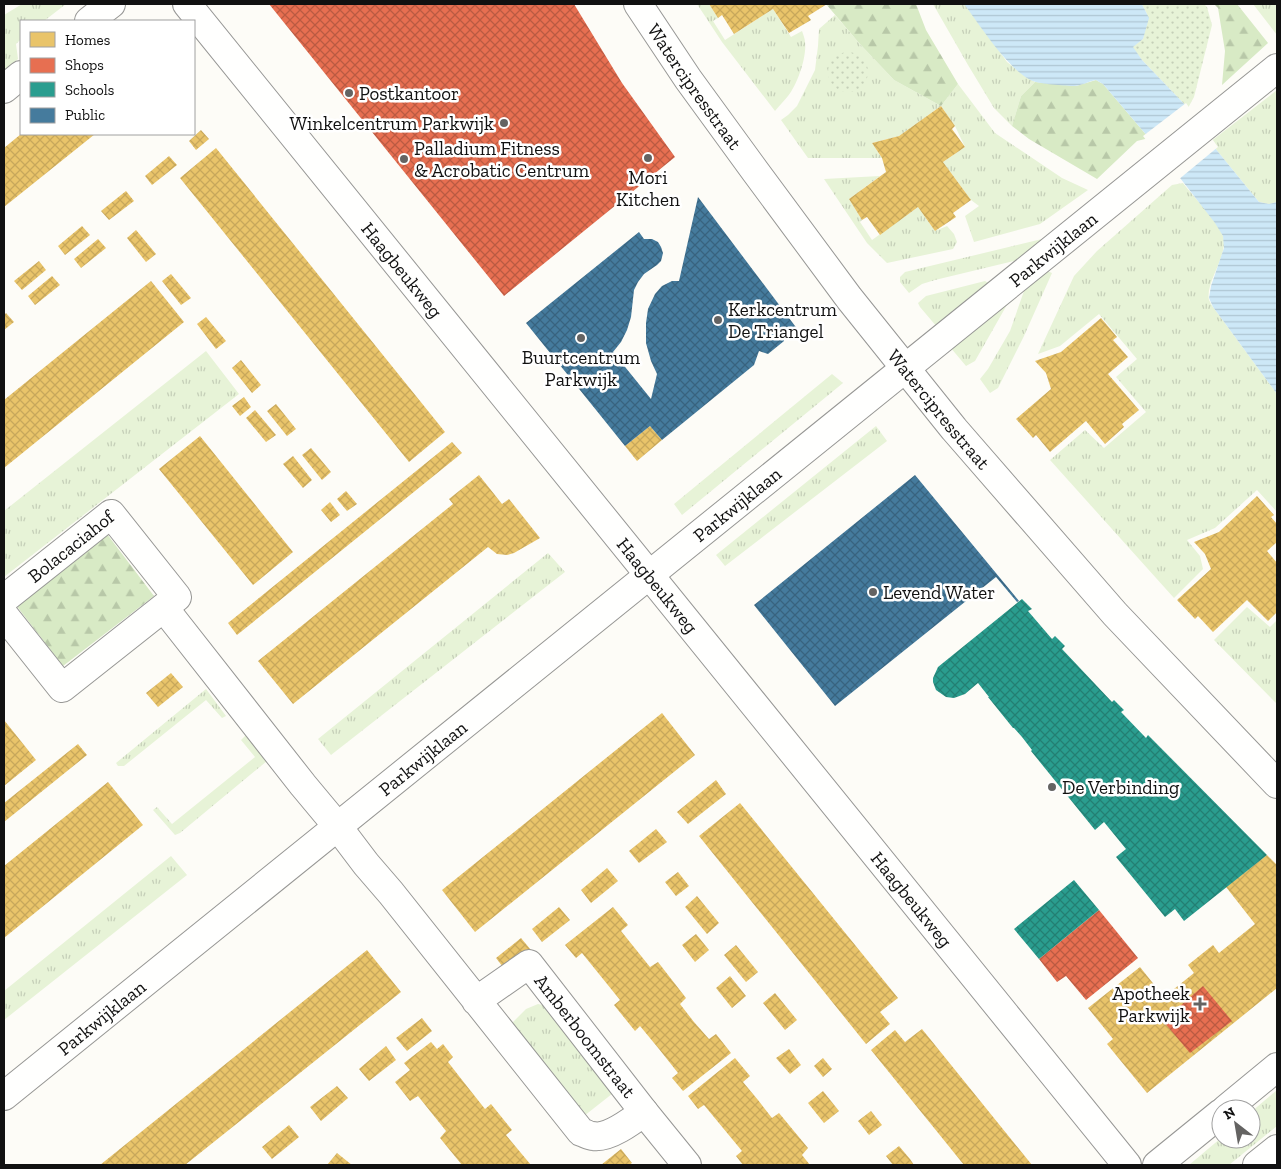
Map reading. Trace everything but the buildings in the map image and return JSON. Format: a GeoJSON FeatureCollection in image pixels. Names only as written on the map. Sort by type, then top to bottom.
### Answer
{"type":"FeatureCollection","features":[{"type":"Feature","properties":{"kind":"street"},"geometry":{"type":"LineString","coordinates":[[90,20],[110,4]]}},
{"type":"Feature","properties":{"kind":"street","name":"Haagbeukweg"},"geometry":{"type":"LineString","coordinates":[[187,4],[1127,1165]]}},
{"type":"Feature","properties":{"kind":"street","name":"Watercipresstraat"},"geometry":{"type":"LineString","coordinates":[[638,4],[688,80],[744,157],[850,298],[967,445],[1114,614],[1277,784]]}},
{"type":"Feature","properties":{"kind":"street","name":"Parkwijklaan"},"geometry":{"type":"LineString","coordinates":[[4,1096],[1277,68]]}},
{"type":"Feature","properties":{"kind":"street"},"geometry":{"type":"LineString","coordinates":[[4,89],[20,76]]}},
{"type":"Feature","properties":{"kind":"street","name":"Bolacaciahof"},"geometry":{"type":"LineString","coordinates":[[4,599],[111,514],[177,598],[62,688],[4,615]]}},
{"type":"Feature","properties":{"kind":"street"},"geometry":{"type":"LineString","coordinates":[[164,608],[338,827]]}},
{"type":"Feature","properties":{"kind":"street","name":"Amberboomstraat"},"geometry":{"type":"LineString","coordinates":[[338,827],[581,1132],[594,1137],[610,1133],[644,1112]]}},
{"type":"Feature","properties":{"kind":"street","name":"Amberboomstraat"},"geometry":{"type":"LineString","coordinates":[[476,1001],[529,964],[687,1165]]}},
{"type":"Feature","properties":{"kind":"street"},"geometry":{"type":"LineString","coordinates":[[1238,1099],[1277,1067]]}},
{"type":"Feature","properties":{"kind":"street"},"geometry":{"type":"LineString","coordinates":[[1157,1165],[1211,1121]]}},
{"type":"Feature","properties":{"kind":"street"},"geometry":{"type":"LineString","coordinates":[[1257,1165],[1277,1150]]}},
{"type":"Feature","properties":{"kind":"green space"},"geometry":{"type":"Polygon","coordinates":[[[22,4],[66,4],[45,20],[20,20],[20,40],[16,44],[18,59],[4,71],[4,15],[22,4]]]}},
{"type":"Feature","properties":{"kind":"green space"},"geometry":{"type":"Polygon","coordinates":[[[697,4],[709,4],[718,18],[713,21],[725,40],[773,9],[791,37],[802,31],[805,39],[805,48],[801,70],[795,85],[775,111],[722,42],[697,4]]]}},
{"type":"Feature","properties":{"kind":"green space"},"geometry":{"type":"Polygon","coordinates":[[[826,4],[916,4],[926,30],[958,84],[941,106],[894,80],[826,4]]]}},
{"type":"Feature","properties":{"kind":"green space"},"geometry":{"type":"Polygon","coordinates":[[[933,4],[966,4],[1007,62],[1035,82],[1021,96],[1012,126],[994,108],[933,4]]]}},
{"type":"Feature","properties":{"kind":"green space"},"geometry":{"type":"Polygon","coordinates":[[[1142,4],[1204,4],[1207,7],[1212,25],[1194,97],[1188,108],[1132,47],[1143,39],[1147,14],[1142,4]]]}},
{"type":"Feature","properties":{"kind":"green space"},"geometry":{"type":"Polygon","coordinates":[[[1214,4],[1237,4],[1268,43],[1222,85],[1225,51],[1218,8],[1214,4]]]}},
{"type":"Feature","properties":{"kind":"green space"},"geometry":{"type":"Polygon","coordinates":[[[1253,4],[1277,4],[1277,35],[1253,4]]]}},
{"type":"Feature","properties":{"kind":"green space"},"geometry":{"type":"Polygon","coordinates":[[[835,15],[894,80],[941,106],[899,136],[872,143],[882,158],[808,158],[781,120],[797,106],[815,70],[819,29],[835,15]]]}},
{"type":"Feature","properties":{"kind":"green space"},"geometry":{"type":"Polygon","coordinates":[[[848,52],[862,58],[868,72],[862,86],[848,92],[834,86],[828,72],[834,58],[848,52]]]}},
{"type":"Feature","properties":{"kind":"green space"},"geometry":{"type":"Polygon","coordinates":[[[1096,80],[1103,84],[1149,138],[1137,141],[1097,179],[1029,139],[1012,126],[1021,96],[1035,82],[1076,86],[1096,80]]]}},
{"type":"Feature","properties":{"kind":"green space"},"geometry":{"type":"Polygon","coordinates":[[[958,84],[995,133],[1062,178],[1088,190],[1040,224],[974,242],[965,216],[979,206],[971,200],[943,162],[965,147],[955,126],[941,106],[958,84]]]}},
{"type":"Feature","properties":{"kind":"green space"},"geometry":{"type":"Polygon","coordinates":[[[1277,90],[1277,202],[1269,204],[1259,202],[1210,142],[1277,90]]]}},
{"type":"Feature","properties":{"kind":"green space"},"geometry":{"type":"Polygon","coordinates":[[[880,176],[849,199],[862,220],[860,222],[872,240],[918,207],[935,231],[947,226],[954,234],[957,242],[953,249],[887,263],[867,243],[824,179],[880,176]]]}},
{"type":"Feature","properties":{"kind":"green space"},"geometry":{"type":"Polygon","coordinates":[[[1183,183],[1221,230],[1223,236],[1223,251],[1210,285],[1209,300],[1277,394],[1277,512],[1257,490],[1215,528],[1187,540],[1200,556],[1203,569],[1174,598],[1050,460],[1085,430],[1104,448],[1146,412],[1116,377],[1137,359],[1099,314],[1060,346],[1038,354],[1074,276],[1097,251],[1172,185],[1183,183]]]}},
{"type":"Feature","properties":{"kind":"green space"},"geometry":{"type":"Polygon","coordinates":[[[1042,239],[1018,260],[935,280],[922,284],[909,293],[900,282],[900,277],[905,272],[1042,239]]]}},
{"type":"Feature","properties":{"kind":"green space"},"geometry":{"type":"Polygon","coordinates":[[[1045,270],[1052,273],[1024,336],[998,388],[990,393],[980,379],[1010,331],[1024,291],[1045,270]]]}},
{"type":"Feature","properties":{"kind":"green space"},"geometry":{"type":"Polygon","coordinates":[[[985,281],[990,284],[937,327],[918,303],[926,296],[985,281]]]}},
{"type":"Feature","properties":{"kind":"green space"},"geometry":{"type":"Polygon","coordinates":[[[1008,303],[975,361],[966,366],[950,347],[1008,303]]]}},
{"type":"Feature","properties":{"kind":"green space"},"geometry":{"type":"Polygon","coordinates":[[[206,351],[239,394],[4,577],[4,511],[206,351]]]}},
{"type":"Feature","properties":{"kind":"green space"},"geometry":{"type":"Polygon","coordinates":[[[832,374],[843,383],[682,515],[674,504],[832,374]]]}},
{"type":"Feature","properties":{"kind":"green space"},"geometry":{"type":"Polygon","coordinates":[[[876,426],[887,441],[725,566],[716,555],[876,426]]]}},
{"type":"Feature","properties":{"kind":"green space"},"geometry":{"type":"Polygon","coordinates":[[[107,534],[154,596],[63,666],[15,604],[107,534]]]}},
{"type":"Feature","properties":{"kind":"green space"},"geometry":{"type":"Polygon","coordinates":[[[548,553],[565,572],[331,755],[318,739],[548,553]]]}},
{"type":"Feature","properties":{"kind":"green space"},"geometry":{"type":"Polygon","coordinates":[[[1247,607],[1270,627],[1277,620],[1277,704],[1214,640],[1247,607]]]}},
{"type":"Feature","properties":{"kind":"green space"},"geometry":{"type":"Polygon","coordinates":[[[206,689],[226,716],[222,718],[206,700],[124,766],[118,766],[116,763],[206,689]]]}},
{"type":"Feature","properties":{"kind":"green space"},"geometry":{"type":"Polygon","coordinates":[[[246,735],[267,761],[180,833],[175,835],[153,810],[157,807],[172,824],[255,757],[241,740],[246,735]]]}},
{"type":"Feature","properties":{"kind":"green space"},"geometry":{"type":"Polygon","coordinates":[[[171,856],[187,875],[4,1020],[4,991],[171,856]]]}},
{"type":"Feature","properties":{"kind":"green space"},"geometry":{"type":"Polygon","coordinates":[[[538,1004],[548,1006],[617,1090],[584,1116],[512,1023],[526,1009],[538,1004]]]}},
{"type":"Feature","properties":{"kind":"green space"},"geometry":{"type":"Polygon","coordinates":[[[1277,1090],[1277,1126],[1261,1139],[1261,1104],[1277,1090]]]}},
{"type":"Feature","properties":{"kind":"green space"},"geometry":{"type":"Polygon","coordinates":[[[1211,1146],[1211,1149],[1249,1149],[1229,1165],[1189,1165],[1211,1146]]]}},
{"type":"Feature","properties":{"kind":"water"},"geometry":{"type":"Polygon","coordinates":[[[964,4],[1142,4],[1149,18],[1143,39],[1133,47],[1142,60],[1188,108],[1210,142],[1259,202],[1269,204],[1277,202],[1277,394],[1213,307],[1209,298],[1211,286],[1224,248],[1223,236],[1149,138],[1103,84],[1096,80],[1071,86],[1039,83],[1026,78],[1006,60],[964,4]]]}},
{"type":"Feature","properties":{"kind":"pier"},"geometry":{"type":"Polygon","coordinates":[[[1186,103],[1218,147],[1178,180],[1143,136],[1186,103]]]}},
{"type":"Feature","properties":{"kind":"place","name":"Postkantoor"},"geometry":{"type":"Point","coordinates":[349,93]}},
{"type":"Feature","properties":{"kind":"place","name":"Winkelcentrum Parkwijk"},"geometry":{"type":"Point","coordinates":[504,123]}},
{"type":"Feature","properties":{"kind":"place","name":"Mori Kitchen"},"geometry":{"type":"Point","coordinates":[648,158]}},
{"type":"Feature","properties":{"kind":"place","name":"Palladium Fitness & Acrobatic Centrum"},"geometry":{"type":"Point","coordinates":[404,159]}},
{"type":"Feature","properties":{"kind":"place","name":"Kerkcentrum De Triangel"},"geometry":{"type":"Point","coordinates":[718,320]}},
{"type":"Feature","properties":{"kind":"place","name":"Buurtcentrum Parkwijk"},"geometry":{"type":"Point","coordinates":[581,338]}},
{"type":"Feature","properties":{"kind":"place","name":"Levend Water"},"geometry":{"type":"Point","coordinates":[873,592]}},
{"type":"Feature","properties":{"kind":"place","name":"De Verbinding"},"geometry":{"type":"Point","coordinates":[1052,787]}},
{"type":"Feature","properties":{"kind":"place","name":"Apotheek Parkwijk"},"geometry":{"type":"Point","coordinates":[1200,1004]}}]}
